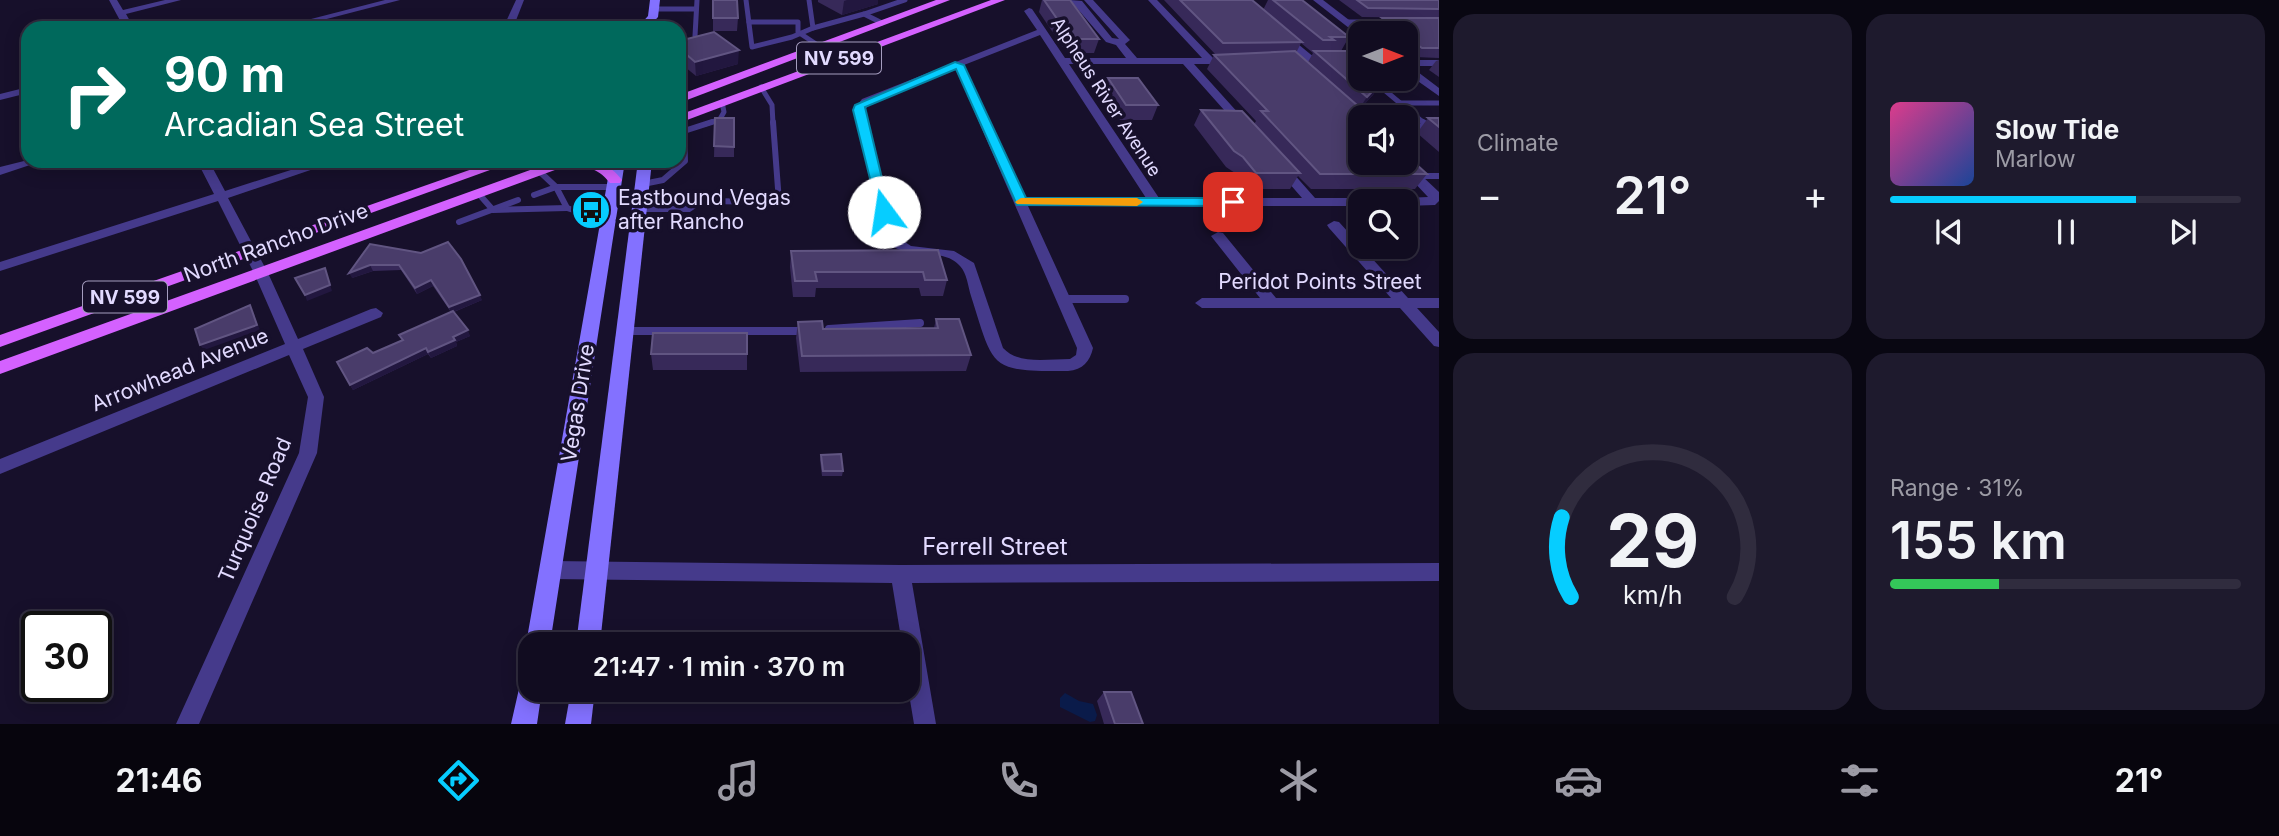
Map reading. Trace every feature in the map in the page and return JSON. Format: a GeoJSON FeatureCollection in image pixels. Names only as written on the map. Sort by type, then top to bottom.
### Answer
{"type":"FeatureCollection","features":[{"type":"Feature","properties":{"kind":"main road","name":"NV 599"},"geometry":{"type":"LineString","coordinates":[[686,96],[945,0]]}},
{"type":"Feature","properties":{"kind":"main road","name":"NV 599"},"geometry":{"type":"LineString","coordinates":[[686,116],[1000,0]]}},
{"type":"Feature","properties":{"kind":"main road"},"geometry":{"type":"LineString","coordinates":[[686,88],[705,88]]}},
{"type":"Feature","properties":{"kind":"main road","name":"North Rancho Drive"},"geometry":{"type":"LineString","coordinates":[[0,341],[488,168]]}},
{"type":"Feature","properties":{"kind":"main road","name":"North Rancho Drive"},"geometry":{"type":"LineString","coordinates":[[0,368],[547,168]]}},
{"type":"Feature","properties":{"kind":"main road","name":"North Rancho Drive"},"geometry":{"type":"LineString","coordinates":[[605,168],[615,183]]}},
{"type":"Feature","properties":{"kind":"main road","name":"Vegas Drive"},"geometry":{"type":"LineString","coordinates":[[540,632],[617,168]]}},
{"type":"Feature","properties":{"kind":"main road","name":"Vegas Drive"},"geometry":{"type":"LineString","coordinates":[[589,632],[644,168]]}},
{"type":"Feature","properties":{"kind":"main road"},"geometry":{"type":"LineString","coordinates":[[524,724],[528,702]]}},
{"type":"Feature","properties":{"kind":"main road"},"geometry":{"type":"LineString","coordinates":[[578,724],[581,702]]}},
{"type":"Feature","properties":{"kind":"street"},"geometry":{"type":"LineString","coordinates":[[113,0],[125,21]]}},
{"type":"Feature","properties":{"kind":"street"},"geometry":{"type":"LineString","coordinates":[[120,13],[177,0]]}},
{"type":"Feature","properties":{"kind":"street"},"geometry":{"type":"LineString","coordinates":[[310,21],[396,0]]}},
{"type":"Feature","properties":{"kind":"street"},"geometry":{"type":"LineString","coordinates":[[511,21],[520,0]]}},
{"type":"Feature","properties":{"kind":"street"},"geometry":{"type":"LineString","coordinates":[[1074,0],[1102,32],[1110,40],[1119,43],[1134,61]]}},
{"type":"Feature","properties":{"kind":"street"},"geometry":{"type":"LineString","coordinates":[[1088,0],[1125,40],[1119,43]]}},
{"type":"Feature","properties":{"kind":"street"},"geometry":{"type":"LineString","coordinates":[[1152,0],[1210,61]]}},
{"type":"Feature","properties":{"kind":"street"},"geometry":{"type":"LineString","coordinates":[[1317,0],[1347,22]]}},
{"type":"Feature","properties":{"kind":"street","name":"Alpheus River Avenue"},"geometry":{"type":"LineString","coordinates":[[1029,11],[1155,202]]}},
{"type":"Feature","properties":{"kind":"street"},"geometry":{"type":"LineString","coordinates":[[1271,26],[1317,60],[1290,60]]}},
{"type":"Feature","properties":{"kind":"street"},"geometry":{"type":"LineString","coordinates":[[959,65],[1085,348],[1083,358],[1073,365],[1020,365],[1004,360],[996,350],[969,266],[961,256],[946,251],[911,251],[897,246],[890,237],[859,110],[860,105],[959,65],[1042,32]]}},
{"type":"Feature","properties":{"kind":"street"},"geometry":{"type":"LineString","coordinates":[[1062,61],[1237,61]]}},
{"type":"Feature","properties":{"kind":"street"},"geometry":{"type":"LineString","coordinates":[[1186,61],[1258,142]]}},
{"type":"Feature","properties":{"kind":"street"},"geometry":{"type":"LineString","coordinates":[[1418,64],[1439,63]]}},
{"type":"Feature","properties":{"kind":"street"},"geometry":{"type":"LineString","coordinates":[[1418,76],[1439,93]]}},
{"type":"Feature","properties":{"kind":"street"},"geometry":{"type":"LineString","coordinates":[[0,97],[21,92]]}},
{"type":"Feature","properties":{"kind":"street"},"geometry":{"type":"LineString","coordinates":[[1276,162],[1312,202]]}},
{"type":"Feature","properties":{"kind":"street"},"geometry":{"type":"LineString","coordinates":[[0,171],[21,165]]}},
{"type":"Feature","properties":{"kind":"street","name":"Turquoise Road"},"geometry":{"type":"LineString","coordinates":[[187,724],[308,453],[316,397],[261,273],[207,168]]}},
{"type":"Feature","properties":{"kind":"street"},"geometry":{"type":"LineString","coordinates":[[0,267],[309,168]]}},
{"type":"Feature","properties":{"kind":"street"},"geometry":{"type":"LineString","coordinates":[[1417,176],[1433,192],[1435,198],[1431,202],[1418,202]]}},
{"type":"Feature","properties":{"kind":"street"},"geometry":{"type":"LineString","coordinates":[[1021,202],[1348,202]]}},
{"type":"Feature","properties":{"kind":"street"},"geometry":{"type":"LineString","coordinates":[[1334,225],[1439,342]]}},
{"type":"Feature","properties":{"kind":"street"},"geometry":{"type":"LineString","coordinates":[[1218,236],[1272,303]]}},
{"type":"Feature","properties":{"kind":"street","name":"Peridot Points Street"},"geometry":{"type":"LineString","coordinates":[[1202,303],[1439,303]]}},
{"type":"Feature","properties":{"kind":"street","name":"Arrowhead Avenue"},"geometry":{"type":"LineString","coordinates":[[0,467],[376,313]]}},
{"type":"Feature","properties":{"kind":"street","name":"Ferrell Street"},"geometry":{"type":"LineString","coordinates":[[551,570],[901,574],[1439,572]]}},
{"type":"Feature","properties":{"kind":"street"},"geometry":{"type":"LineString","coordinates":[[901,574],[925,724]]}},
{"type":"Feature","properties":{"kind":"lane"},"geometry":{"type":"LineString","coordinates":[[695,36],[697,0]]}},
{"type":"Feature","properties":{"kind":"lane"},"geometry":{"type":"LineString","coordinates":[[746,0],[752,47],[792,37],[798,32],[905,0]]}},
{"type":"Feature","properties":{"kind":"lane"},"geometry":{"type":"LineString","coordinates":[[809,0],[813,28]]}},
{"type":"Feature","properties":{"kind":"lane"},"geometry":{"type":"LineString","coordinates":[[891,0],[897,3]]}},
{"type":"Feature","properties":{"kind":"lane"},"geometry":{"type":"LineString","coordinates":[[656,13],[696,9]]}},
{"type":"Feature","properties":{"kind":"lane"},"geometry":{"type":"LineString","coordinates":[[864,14],[883,23]]}},
{"type":"Feature","properties":{"kind":"lane"},"geometry":{"type":"LineString","coordinates":[[749,22],[798,22],[798,32]]}},
{"type":"Feature","properties":{"kind":"lane"},"geometry":{"type":"LineString","coordinates":[[1102,32],[1118,31]]}},
{"type":"Feature","properties":{"kind":"lane"},"geometry":{"type":"LineString","coordinates":[[798,32],[819,46]]}},
{"type":"Feature","properties":{"kind":"lane"},"geometry":{"type":"LineString","coordinates":[[640,208],[689,209],[701,201],[779,202],[772,104],[761,87]]}},
{"type":"Feature","properties":{"kind":"lane"},"geometry":{"type":"LineString","coordinates":[[1386,91],[1402,105]]}},
{"type":"Feature","properties":{"kind":"lane"},"geometry":{"type":"LineString","coordinates":[[686,128],[720,119],[724,112],[722,103]]}},
{"type":"Feature","properties":{"kind":"lane"},"geometry":{"type":"LineString","coordinates":[[1400,103],[1439,103]]}},
{"type":"Feature","properties":{"kind":"lane"},"geometry":{"type":"LineString","coordinates":[[1418,118],[1426,124],[1418,127]]}},
{"type":"Feature","properties":{"kind":"lane"},"geometry":{"type":"LineString","coordinates":[[643,184],[663,180],[677,168]]}},
{"type":"Feature","properties":{"kind":"lane"},"geometry":{"type":"LineString","coordinates":[[539,171],[556,187],[567,208]]}},
{"type":"Feature","properties":{"kind":"lane"},"geometry":{"type":"LineString","coordinates":[[1417,176],[1439,176]]}},
{"type":"Feature","properties":{"kind":"lane"},"geometry":{"type":"LineString","coordinates":[[534,195],[556,187],[615,183]]}},
{"type":"Feature","properties":{"kind":"lane"},"geometry":{"type":"LineString","coordinates":[[478,193],[493,210]]}},
{"type":"Feature","properties":{"kind":"lane"},"geometry":{"type":"LineString","coordinates":[[459,222],[519,200]]}},
{"type":"Feature","properties":{"kind":"lane"},"geometry":{"type":"LineString","coordinates":[[493,210],[567,208],[586,214],[609,215]]}},
{"type":"Feature","properties":{"kind":"lane"},"geometry":{"type":"LineString","coordinates":[[1064,299],[1125,299]]}},
{"type":"Feature","properties":{"kind":"lane"},"geometry":{"type":"LineString","coordinates":[[626,331],[779,333],[920,323]]}},
{"type":"Feature","properties":{"kind":"water"},"geometry":{"type":"Polygon","coordinates":[[[1065,693],[1079,701],[1093,704],[1097,715],[1095,721],[1090,722],[1060,707],[1060,698],[1065,693]]]}},
{"type":"Feature","properties":{"kind":"building"},"geometry":{"type":"Polygon","coordinates":[[[713,0],[737,0],[738,18],[713,18],[713,0]]]}},
{"type":"Feature","properties":{"kind":"building"},"geometry":{"type":"Polygon","coordinates":[[[1044,0],[1070,0],[1099,39],[1071,39],[1044,0]]]}},
{"type":"Feature","properties":{"kind":"building"},"geometry":{"type":"Polygon","coordinates":[[[1180,0],[1252,0],[1302,42],[1223,43],[1180,0]]]}},
{"type":"Feature","properties":{"kind":"building"},"geometry":{"type":"Polygon","coordinates":[[[1273,0],[1302,0],[1348,36],[1323,40],[1273,0]]]}},
{"type":"Feature","properties":{"kind":"building"},"geometry":{"type":"Polygon","coordinates":[[[1357,0],[1439,0],[1439,9],[1368,8],[1357,0]]]}},
{"type":"Feature","properties":{"kind":"building"},"geometry":{"type":"Polygon","coordinates":[[[1382,18],[1439,18],[1439,48],[1422,48],[1418,45],[1418,21],[1386,21],[1382,18]]]}},
{"type":"Feature","properties":{"kind":"building"},"geometry":{"type":"Polygon","coordinates":[[[714,32],[739,50],[695,62],[686,54],[686,39],[714,32]]]}},
{"type":"Feature","properties":{"kind":"building"},"geometry":{"type":"Polygon","coordinates":[[[1295,51],[1357,105],[1348,105],[1348,174],[1320,174],[1261,111],[1268,111],[1214,55],[1295,51]]]}},
{"type":"Feature","properties":{"kind":"building"},"geometry":{"type":"Polygon","coordinates":[[[1314,51],[1348,51],[1348,81],[1314,51]]]}},
{"type":"Feature","properties":{"kind":"building"},"geometry":{"type":"Polygon","coordinates":[[[1108,78],[1138,78],[1158,105],[1126,105],[1108,78]]]}},
{"type":"Feature","properties":{"kind":"building"},"geometry":{"type":"Polygon","coordinates":[[[1360,91],[1373,91],[1367,97],[1360,91]]]}},
{"type":"Feature","properties":{"kind":"building"},"geometry":{"type":"Polygon","coordinates":[[[1201,110],[1242,111],[1300,173],[1256,173],[1243,157],[1234,151],[1201,110]]]}},
{"type":"Feature","properties":{"kind":"building"},"geometry":{"type":"Polygon","coordinates":[[[715,118],[734,118],[734,147],[714,146],[715,118]]]}},
{"type":"Feature","properties":{"kind":"building"},"geometry":{"type":"Polygon","coordinates":[[[1428,118],[1439,118],[1439,127],[1428,118]]]}},
{"type":"Feature","properties":{"kind":"building"},"geometry":{"type":"Polygon","coordinates":[[[1418,166],[1427,174],[1418,174],[1418,166]]]}},
{"type":"Feature","properties":{"kind":"building"},"geometry":{"type":"Polygon","coordinates":[[[448,242],[461,259],[480,295],[449,307],[431,280],[415,288],[399,265],[370,265],[349,273],[370,244],[421,253],[448,242]]]}},
{"type":"Feature","properties":{"kind":"building"},"geometry":{"type":"Polygon","coordinates":[[[938,250],[947,280],[925,280],[923,272],[815,272],[817,281],[795,281],[791,251],[938,250]]]}},
{"type":"Feature","properties":{"kind":"building"},"geometry":{"type":"Polygon","coordinates":[[[325,268],[330,285],[305,295],[295,278],[325,268]]]}},
{"type":"Feature","properties":{"kind":"building"},"geometry":{"type":"Polygon","coordinates":[[[250,305],[257,325],[200,345],[195,329],[250,305]]]}},
{"type":"Feature","properties":{"kind":"building"},"geometry":{"type":"Polygon","coordinates":[[[453,311],[468,330],[453,337],[455,340],[428,352],[426,348],[350,385],[337,362],[367,348],[373,353],[403,340],[399,335],[453,311]]]}},
{"type":"Feature","properties":{"kind":"building"},"geometry":{"type":"Polygon","coordinates":[[[936,319],[959,319],[971,355],[802,356],[798,322],[822,321],[823,329],[938,328],[936,319]]]}},
{"type":"Feature","properties":{"kind":"building"},"geometry":{"type":"Polygon","coordinates":[[[653,333],[747,333],[747,354],[651,354],[653,333]]]}},
{"type":"Feature","properties":{"kind":"building"},"geometry":{"type":"Polygon","coordinates":[[[841,454],[843,471],[823,471],[821,455],[841,454]]]}},
{"type":"Feature","properties":{"kind":"building"},"geometry":{"type":"Polygon","coordinates":[[[1104,692],[1131,692],[1143,724],[1115,724],[1104,692]]]}},
{"type":"Feature","properties":{"kind":"slow traffic"},"geometry":{"type":"LineString","coordinates":[[1021,202],[1137,202]]}},
{"type":"Feature","properties":{"kind":"place","name":"Eastbound Vegas after Rancho"},"geometry":{"type":"Point","coordinates":[591,210]}},
{"type":"Feature","properties":{"kind":"route"},"geometry":{"type":"LineString","coordinates":[[884,212],[860,105],[959,65],[1021,202],[1233,202]]}}]}
